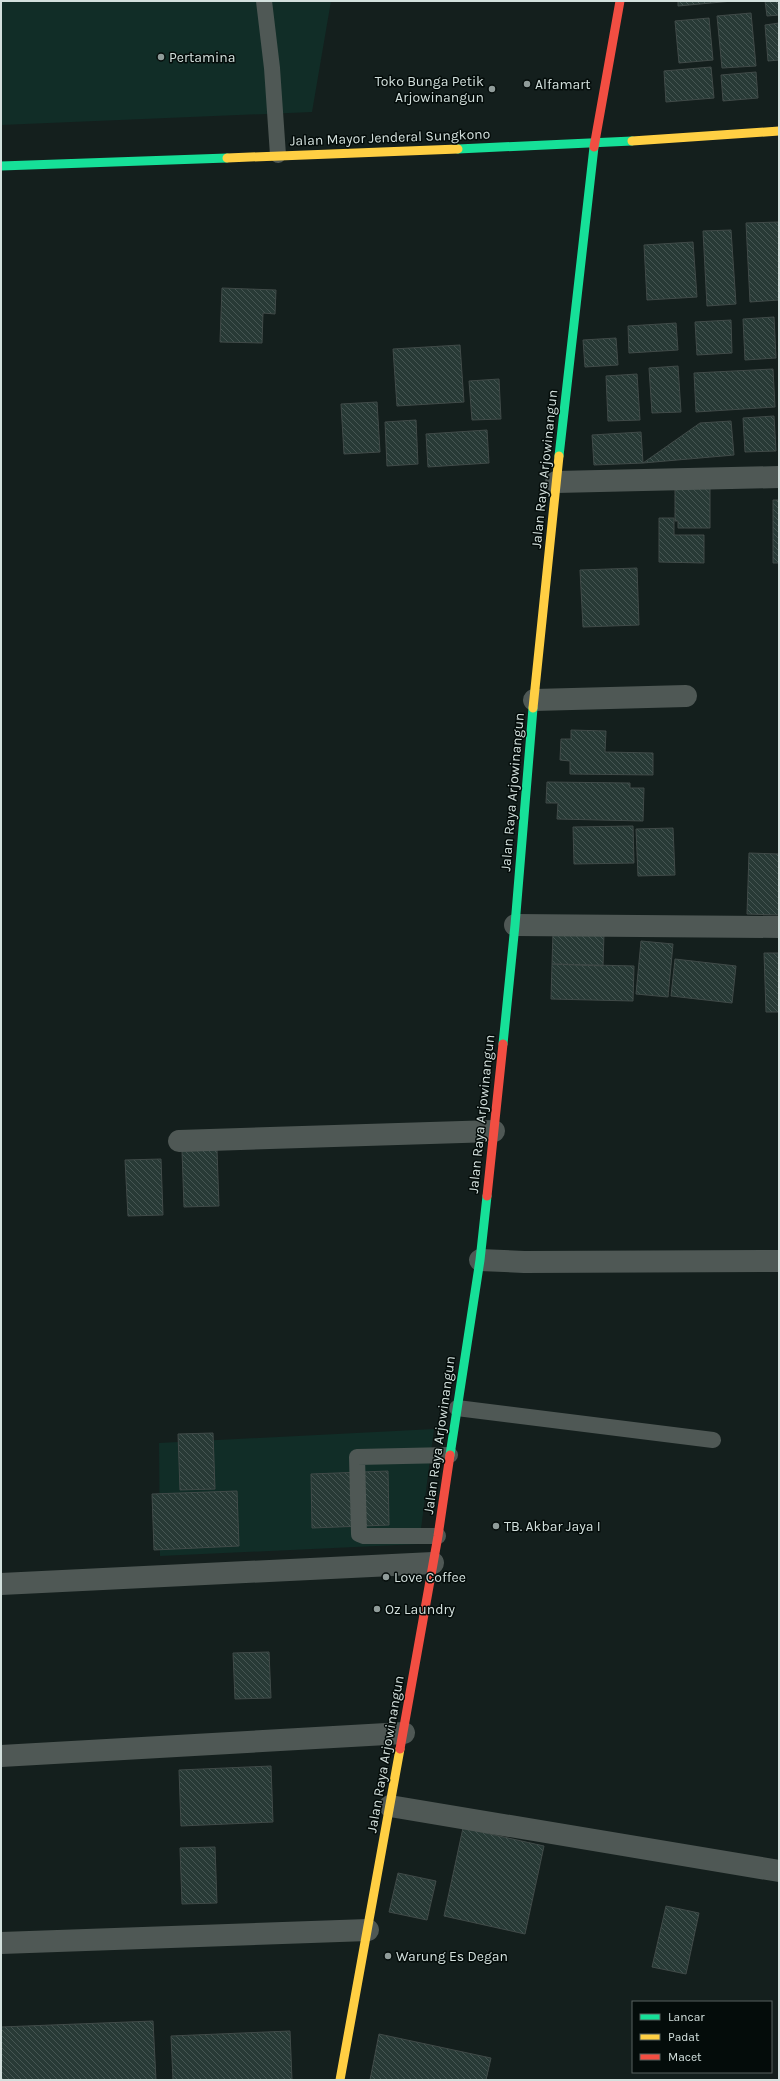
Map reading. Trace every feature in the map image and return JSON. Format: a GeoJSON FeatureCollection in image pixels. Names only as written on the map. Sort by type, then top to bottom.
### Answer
{"type":"FeatureCollection","features":[{"type":"Feature","properties":{"kind":"main road","name":"Jalan Raya Arjowinangun"},"geometry":{"type":"LineString","coordinates":[[340,2080],[434,1563],[480,1260],[515,924],[534,700],[556,482],[594,144],[620,1]]}},
{"type":"Feature","properties":{"kind":"main road","name":"Jalan Mayor Jenderal Sungkono"},"geometry":{"type":"LineString","coordinates":[[1,166],[278,154],[594,144],[779,131]]}},
{"type":"Feature","properties":{"kind":"street"},"geometry":{"type":"LineString","coordinates":[[556,482],[779,477]]}},
{"type":"Feature","properties":{"kind":"street"},"geometry":{"type":"LineString","coordinates":[[534,700],[686,696]]}},
{"type":"Feature","properties":{"kind":"street"},"geometry":{"type":"LineString","coordinates":[[515,924],[779,927]]}},
{"type":"Feature","properties":{"kind":"street"},"geometry":{"type":"LineString","coordinates":[[178,1141],[494,1131]]}},
{"type":"Feature","properties":{"kind":"street"},"geometry":{"type":"LineString","coordinates":[[480,1260],[524,1262],[779,1262]]}},
{"type":"Feature","properties":{"kind":"street"},"geometry":{"type":"LineString","coordinates":[[1,1584],[434,1563]]}},
{"type":"Feature","properties":{"kind":"street"},"geometry":{"type":"LineString","coordinates":[[1,1756],[404,1733]]}},
{"type":"Feature","properties":{"kind":"street"},"geometry":{"type":"LineString","coordinates":[[390,1806],[779,1871]]}},
{"type":"Feature","properties":{"kind":"street"},"geometry":{"type":"LineString","coordinates":[[1,1943],[368,1930]]}},
{"type":"Feature","properties":{"kind":"lane"},"geometry":{"type":"LineString","coordinates":[[264,1],[272,68],[278,154]]}},
{"type":"Feature","properties":{"kind":"lane"},"geometry":{"type":"LineString","coordinates":[[457,1408],[713,1440]]}},
{"type":"Feature","properties":{"kind":"lane"},"geometry":{"type":"LineString","coordinates":[[438,1536],[364,1536],[359,1534],[357,1457],[450,1455]]}},
{"type":"Feature","properties":{"kind":"shaded area","name":"Pertamina"},"geometry":{"type":"Polygon","coordinates":[[[1,1],[331,1],[312,112],[1,125],[1,1]]]}},
{"type":"Feature","properties":{"kind":"shaded area"},"geometry":{"type":"Polygon","coordinates":[[[434,1429],[419,1544],[160,1556],[159,1443],[434,1429]]]}},
{"type":"Feature","properties":{"kind":"building"},"geometry":{"type":"Polygon","coordinates":[[[678,1],[733,1],[678,6],[678,1]]]}},
{"type":"Feature","properties":{"kind":"building"},"geometry":{"type":"Polygon","coordinates":[[[765,1],[779,1],[779,15],[767,16],[765,1]]]}},
{"type":"Feature","properties":{"kind":"building"},"geometry":{"type":"Polygon","coordinates":[[[751,13],[756,66],[722,68],[717,16],[751,13]]]}},
{"type":"Feature","properties":{"kind":"building"},"geometry":{"type":"Polygon","coordinates":[[[709,18],[713,60],[679,63],[675,21],[709,18]]]}},
{"type":"Feature","properties":{"kind":"building"},"geometry":{"type":"Polygon","coordinates":[[[779,23],[779,60],[768,61],[765,25],[779,23]]]}},
{"type":"Feature","properties":{"kind":"building"},"geometry":{"type":"Polygon","coordinates":[[[711,67],[714,98],[666,102],[664,71],[711,67]]]}},
{"type":"Feature","properties":{"kind":"building"},"geometry":{"type":"Polygon","coordinates":[[[756,72],[758,98],[723,101],[721,75],[756,72]]]}},
{"type":"Feature","properties":{"kind":"building"},"geometry":{"type":"Polygon","coordinates":[[[779,222],[779,300],[750,302],[746,223],[779,222]]]}},
{"type":"Feature","properties":{"kind":"building"},"geometry":{"type":"Polygon","coordinates":[[[731,230],[736,304],[707,306],[703,231],[731,230]]]}},
{"type":"Feature","properties":{"kind":"building"},"geometry":{"type":"Polygon","coordinates":[[[693,242],[697,297],[647,300],[644,245],[693,242]]]}},
{"type":"Feature","properties":{"kind":"building"},"geometry":{"type":"Polygon","coordinates":[[[222,288],[276,290],[275,314],[263,313],[262,343],[220,342],[222,288]]]}},
{"type":"Feature","properties":{"kind":"building"},"geometry":{"type":"Polygon","coordinates":[[[774,317],[776,358],[745,360],[743,319],[774,317]]]}},
{"type":"Feature","properties":{"kind":"building"},"geometry":{"type":"Polygon","coordinates":[[[731,320],[732,353],[697,355],[695,322],[731,320]]]}},
{"type":"Feature","properties":{"kind":"building"},"geometry":{"type":"Polygon","coordinates":[[[676,323],[678,350],[629,353],[628,326],[676,323]]]}},
{"type":"Feature","properties":{"kind":"building"},"geometry":{"type":"Polygon","coordinates":[[[616,338],[618,365],[585,367],[583,340],[616,338]]]}},
{"type":"Feature","properties":{"kind":"building"},"geometry":{"type":"Polygon","coordinates":[[[460,345],[464,402],[397,406],[393,349],[460,345]]]}},
{"type":"Feature","properties":{"kind":"building"},"geometry":{"type":"Polygon","coordinates":[[[678,366],[681,412],[652,413],[649,368],[678,366]]]}},
{"type":"Feature","properties":{"kind":"building"},"geometry":{"type":"Polygon","coordinates":[[[773,369],[775,407],[696,412],[694,373],[773,369]]]}},
{"type":"Feature","properties":{"kind":"building"},"geometry":{"type":"Polygon","coordinates":[[[637,374],[640,420],[608,421],[606,376],[637,374]]]}},
{"type":"Feature","properties":{"kind":"building"},"geometry":{"type":"Polygon","coordinates":[[[499,379],[501,419],[472,420],[469,381],[499,379]]]}},
{"type":"Feature","properties":{"kind":"building"},"geometry":{"type":"Polygon","coordinates":[[[377,402],[380,452],[344,454],[341,404],[377,402]]]}},
{"type":"Feature","properties":{"kind":"building"},"geometry":{"type":"Polygon","coordinates":[[[774,416],[776,451],[745,452],[743,418],[774,416]]]}},
{"type":"Feature","properties":{"kind":"building"},"geometry":{"type":"Polygon","coordinates":[[[416,420],[418,464],[387,466],[385,422],[416,420]]]}},
{"type":"Feature","properties":{"kind":"building"},"geometry":{"type":"Polygon","coordinates":[[[731,421],[734,455],[643,463],[700,423],[731,421]]]}},
{"type":"Feature","properties":{"kind":"building"},"geometry":{"type":"Polygon","coordinates":[[[487,430],[489,463],[428,467],[426,434],[487,430]]]}},
{"type":"Feature","properties":{"kind":"building"},"geometry":{"type":"Polygon","coordinates":[[[641,432],[643,463],[594,465],[592,435],[641,432]]]}},
{"type":"Feature","properties":{"kind":"building"},"geometry":{"type":"Polygon","coordinates":[[[675,485],[710,485],[710,528],[678,528],[678,521],[675,521],[675,485]]]}},
{"type":"Feature","properties":{"kind":"building"},"geometry":{"type":"Polygon","coordinates":[[[773,500],[779,500],[779,563],[773,563],[773,500]]]}},
{"type":"Feature","properties":{"kind":"building"},"geometry":{"type":"Polygon","coordinates":[[[659,518],[674,518],[674,535],[704,535],[704,563],[659,562],[659,518]]]}},
{"type":"Feature","properties":{"kind":"building"},"geometry":{"type":"Polygon","coordinates":[[[637,568],[639,625],[583,627],[580,570],[637,568]]]}},
{"type":"Feature","properties":{"kind":"building"},"geometry":{"type":"Polygon","coordinates":[[[571,730],[606,731],[605,752],[653,753],[653,775],[570,774],[570,761],[560,760],[561,739],[571,739],[571,730]]]}},
{"type":"Feature","properties":{"kind":"building"},"geometry":{"type":"Polygon","coordinates":[[[547,782],[630,783],[630,788],[644,788],[643,821],[557,819],[558,803],[546,803],[547,782]]]}},
{"type":"Feature","properties":{"kind":"building"},"geometry":{"type":"Polygon","coordinates":[[[633,826],[634,863],[574,864],[573,827],[633,826]]]}},
{"type":"Feature","properties":{"kind":"building"},"geometry":{"type":"Polygon","coordinates":[[[673,828],[675,875],[638,876],[636,829],[673,828]]]}},
{"type":"Feature","properties":{"kind":"building"},"geometry":{"type":"Polygon","coordinates":[[[749,853],[779,854],[779,915],[747,914],[749,853]]]}},
{"type":"Feature","properties":{"kind":"building"},"geometry":{"type":"Polygon","coordinates":[[[553,932],[604,933],[603,966],[552,964],[553,932]]]}},
{"type":"Feature","properties":{"kind":"building"},"geometry":{"type":"Polygon","coordinates":[[[641,941],[673,944],[668,997],[636,994],[641,941]]]}},
{"type":"Feature","properties":{"kind":"building"},"geometry":{"type":"Polygon","coordinates":[[[764,953],[779,953],[779,1012],[766,1012],[764,953]]]}},
{"type":"Feature","properties":{"kind":"building"},"geometry":{"type":"Polygon","coordinates":[[[675,959],[736,966],[732,1003],[671,996],[675,959]]]}},
{"type":"Feature","properties":{"kind":"building"},"geometry":{"type":"Polygon","coordinates":[[[552,964],[634,966],[633,1001],[551,999],[552,964]]]}},
{"type":"Feature","properties":{"kind":"building"},"geometry":{"type":"Polygon","coordinates":[[[217,1150],[219,1206],[184,1207],[182,1151],[217,1150]]]}},
{"type":"Feature","properties":{"kind":"building"},"geometry":{"type":"Polygon","coordinates":[[[161,1159],[163,1215],[128,1216],[125,1160],[161,1159]]]}},
{"type":"Feature","properties":{"kind":"building"},"geometry":{"type":"Polygon","coordinates":[[[213,1433],[215,1489],[180,1490],[178,1434],[213,1433]]]}},
{"type":"Feature","properties":{"kind":"building"},"geometry":{"type":"Polygon","coordinates":[[[388,1471],[389,1525],[312,1528],[311,1474],[388,1471]]]}},
{"type":"Feature","properties":{"kind":"building"},"geometry":{"type":"Polygon","coordinates":[[[237,1491],[239,1546],[154,1550],[152,1494],[237,1491]]]}},
{"type":"Feature","properties":{"kind":"building"},"geometry":{"type":"Polygon","coordinates":[[[269,1652],[271,1698],[235,1699],[233,1653],[269,1652]]]}},
{"type":"Feature","properties":{"kind":"building"},"geometry":{"type":"Polygon","coordinates":[[[271,1766],[273,1822],[181,1826],[179,1770],[271,1766]]]}},
{"type":"Feature","properties":{"kind":"building"},"geometry":{"type":"Polygon","coordinates":[[[463,1828],[544,1846],[525,1934],[444,1916],[463,1828]]]}},
{"type":"Feature","properties":{"kind":"building"},"geometry":{"type":"Polygon","coordinates":[[[215,1847],[217,1903],[182,1904],[180,1848],[215,1847]]]}},
{"type":"Feature","properties":{"kind":"building"},"geometry":{"type":"Polygon","coordinates":[[[398,1873],[436,1881],[427,1920],[389,1912],[398,1873]]]}},
{"type":"Feature","properties":{"kind":"building"},"geometry":{"type":"Polygon","coordinates":[[[666,1906],[699,1913],[686,1974],[652,1967],[666,1906]]]}},
{"type":"Feature","properties":{"kind":"building"},"geometry":{"type":"Polygon","coordinates":[[[153,2021],[156,2080],[1,2080],[1,2027],[153,2021]]]}},
{"type":"Feature","properties":{"kind":"building"},"geometry":{"type":"Polygon","coordinates":[[[290,2031],[292,2080],[173,2080],[171,2036],[290,2031]]]}},
{"type":"Feature","properties":{"kind":"building"},"geometry":{"type":"Polygon","coordinates":[[[379,2034],[491,2058],[486,2080],[370,2080],[379,2034]]]}},
{"type":"Feature","properties":{"kind":"traffic: fast"},"geometry":{"type":"LineString","coordinates":[[458,149],[632,141]]}},
{"type":"Feature","properties":{"kind":"traffic: fast"},"geometry":{"type":"LineString","coordinates":[[559,456],[594,147]]}},
{"type":"Feature","properties":{"kind":"traffic: fast"},"geometry":{"type":"LineString","coordinates":[[1,166],[227,158]]}},
{"type":"Feature","properties":{"kind":"traffic: fast"},"geometry":{"type":"LineString","coordinates":[[503,1044],[515,925],[533,708]]}},
{"type":"Feature","properties":{"kind":"traffic: fast"},"geometry":{"type":"LineString","coordinates":[[450,1455],[480,1260],[487,1196]]}},
{"type":"Feature","properties":{"kind":"traffic: slow"},"geometry":{"type":"LineString","coordinates":[[632,141],[779,131]]}},
{"type":"Feature","properties":{"kind":"traffic: slow"},"geometry":{"type":"LineString","coordinates":[[227,158],[458,149]]}},
{"type":"Feature","properties":{"kind":"traffic: slow"},"geometry":{"type":"LineString","coordinates":[[533,708],[559,456]]}},
{"type":"Feature","properties":{"kind":"traffic: slow"},"geometry":{"type":"LineString","coordinates":[[340,2080],[400,1749]]}},
{"type":"Feature","properties":{"kind":"traffic: jam"},"geometry":{"type":"LineString","coordinates":[[594,147],[620,1]]}},
{"type":"Feature","properties":{"kind":"traffic: jam"},"geometry":{"type":"LineString","coordinates":[[487,1196],[503,1044]]}},
{"type":"Feature","properties":{"kind":"traffic: jam"},"geometry":{"type":"LineString","coordinates":[[400,1749],[438,1536],[450,1455]]}},
{"type":"Feature","properties":{"kind":"place","name":"Pertamina"},"geometry":{"type":"Point","coordinates":[161,57]}},
{"type":"Feature","properties":{"kind":"place","name":"Alfamart"},"geometry":{"type":"Point","coordinates":[527,84]}},
{"type":"Feature","properties":{"kind":"place","name":"Toko Bunga Petik Arjowinangun"},"geometry":{"type":"Point","coordinates":[492,89]}},
{"type":"Feature","properties":{"kind":"place","name":"TB. Akbar Jaya I"},"geometry":{"type":"Point","coordinates":[496,1526]}},
{"type":"Feature","properties":{"kind":"place","name":"Love Coffee"},"geometry":{"type":"Point","coordinates":[386,1577]}},
{"type":"Feature","properties":{"kind":"place","name":"Oz Laundry"},"geometry":{"type":"Point","coordinates":[377,1609]}},
{"type":"Feature","properties":{"kind":"place","name":"Warung Es Degan"},"geometry":{"type":"Point","coordinates":[388,1956]}}]}
